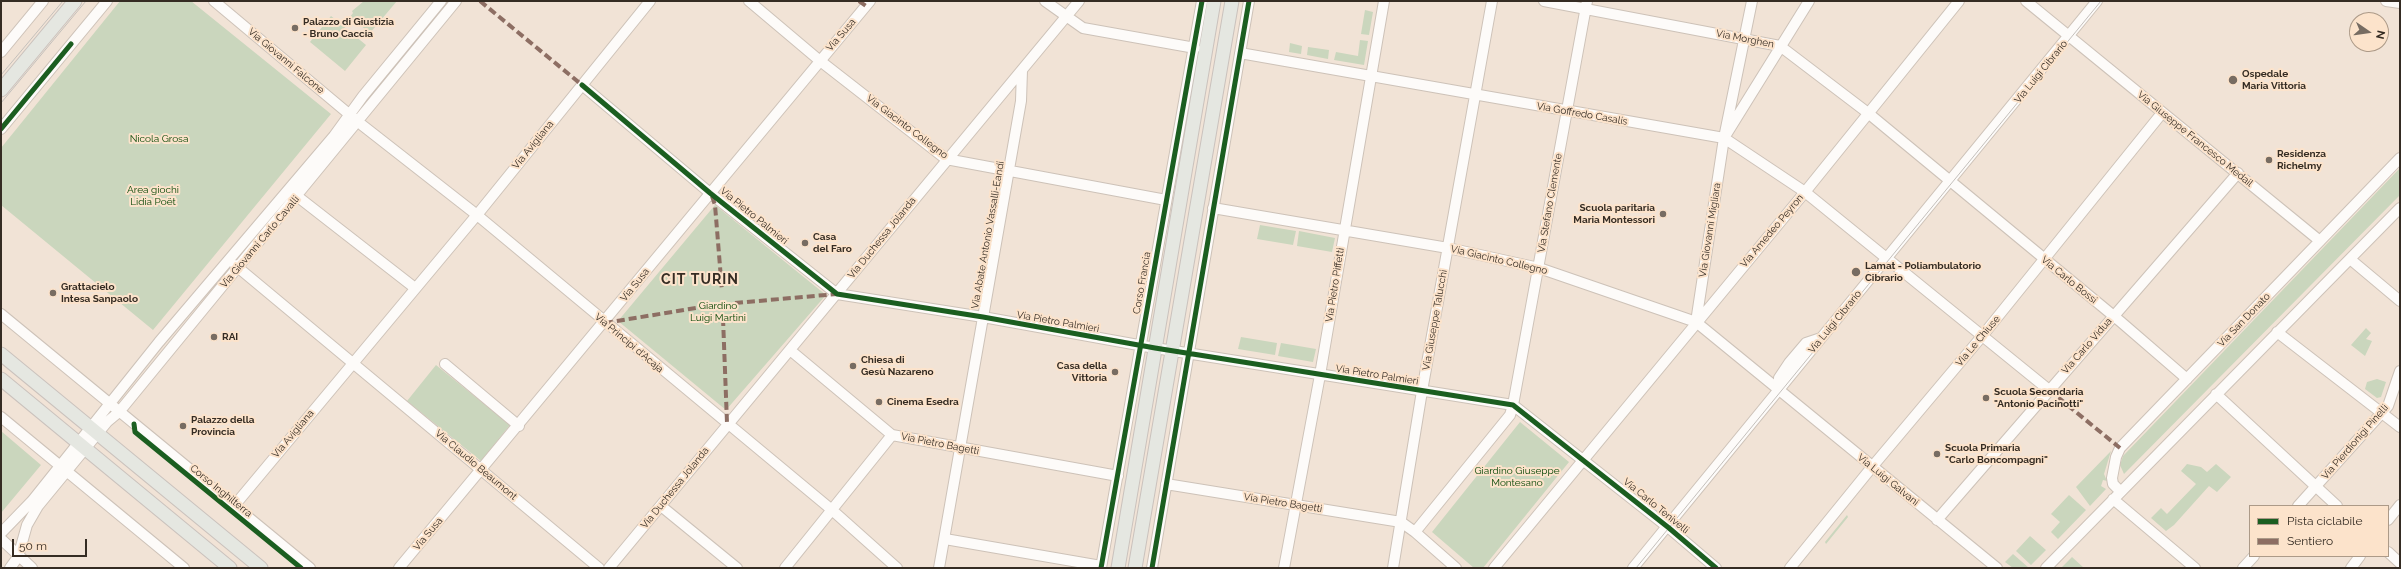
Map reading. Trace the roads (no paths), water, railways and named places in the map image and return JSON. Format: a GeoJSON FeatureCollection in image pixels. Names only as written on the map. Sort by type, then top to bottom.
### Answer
{"type":"FeatureCollection","features":[{"type":"Feature","properties":{"kind":"main road"},"geometry":{"type":"LineString","coordinates":[[1,90],[75,1]]}},
{"type":"Feature","properties":{"kind":"main road"},"geometry":{"type":"LineString","coordinates":[[1118,568],[1214,1]]}},
{"type":"Feature","properties":{"kind":"main road"},"geometry":{"type":"LineString","coordinates":[[1135,568],[1232,1]]}},
{"type":"Feature","properties":{"kind":"main road"},"geometry":{"type":"LineString","coordinates":[[1,354],[261,568]]}},
{"type":"Feature","properties":{"kind":"main road"},"geometry":{"type":"LineString","coordinates":[[1,379],[230,568]]}},
{"type":"Feature","properties":{"kind":"street"},"geometry":{"type":"LineString","coordinates":[[1,52],[43,1]]}},
{"type":"Feature","properties":{"kind":"street"},"geometry":{"type":"LineString","coordinates":[[1,129],[107,1]]}},
{"type":"Feature","properties":{"kind":"street","name":"Via Giovanni Falcone"},"geometry":{"type":"LineString","coordinates":[[214,1],[358,122]]}},
{"type":"Feature","properties":{"kind":"street","name":"Via Giovanni Carlo Cavalli"},"geometry":{"type":"LineString","coordinates":[[1,533],[32,501],[59,464],[81,445],[94,430],[109,404],[350,115],[441,1]]}},
{"type":"Feature","properties":{"kind":"street","name":"Via Giovanni Carlo Cavalli"},"geometry":{"type":"LineString","coordinates":[[94,430],[120,412],[456,1]]}},
{"type":"Feature","properties":{"kind":"street","name":"Via Avigliana"},"geometry":{"type":"LineString","coordinates":[[234,506],[477,215],[650,1]]}},
{"type":"Feature","properties":{"kind":"street","name":"Via Giacinto Collegno"},"geometry":{"type":"LineString","coordinates":[[749,1],[820,60],[946,159],[1166,200]]}},
{"type":"Feature","properties":{"kind":"street","name":"Via Susa"},"geometry":{"type":"LineString","coordinates":[[399,568],[482,471],[870,1]]}},
{"type":"Feature","properties":{"kind":"street"},"geometry":{"type":"LineString","coordinates":[[1045,1],[1065,17],[1083,28],[1195,48]]}},
{"type":"Feature","properties":{"kind":"street","name":"Via Duchessa Jolanda"},"geometry":{"type":"LineString","coordinates":[[609,568],[727,423],[837,294],[946,159],[1079,1]]}},
{"type":"Feature","properties":{"kind":"street","name":"Corso Francia"},"geometry":{"type":"LineString","coordinates":[[1101,567],[1166,200],[1195,48],[1202,1]]}},
{"type":"Feature","properties":{"kind":"street"},"geometry":{"type":"LineString","coordinates":[[1152,568],[1249,1]]}},
{"type":"Feature","properties":{"kind":"street","name":"Via Pietro Piffetti"},"geometry":{"type":"LineString","coordinates":[[1284,568],[1320,375],[1384,1]]}},
{"type":"Feature","properties":{"kind":"street","name":"Via Giuseppe Talucchi"},"geometry":{"type":"LineString","coordinates":[[1393,568],[1422,391],[1492,1]]}},
{"type":"Feature","properties":{"kind":"street","name":"Via Morghen"},"geometry":{"type":"LineString","coordinates":[[1544,1],[1586,5],[1780,46],[1868,113],[1950,182]]}},
{"type":"Feature","properties":{"kind":"street"},"geometry":{"type":"LineString","coordinates":[[1743,38],[1752,1]]}},
{"type":"Feature","properties":{"kind":"street"},"geometry":{"type":"LineString","coordinates":[[1724,138],[1809,1]]}},
{"type":"Feature","properties":{"kind":"street","name":"Via Amedeo Peyron"},"geometry":{"type":"LineString","coordinates":[[1494,568],[1805,192],[1959,1]]}},
{"type":"Feature","properties":{"kind":"street","name":"Via Giuseppe Francesco Medail"},"geometry":{"type":"LineString","coordinates":[[2026,1],[2320,241]]}},
{"type":"Feature","properties":{"kind":"street","name":"Via Luigi Cibrario"},"geometry":{"type":"LineString","coordinates":[[1780,390],[1780,378],[1789,362],[1806,343],[1822,338],[2097,1]]}},
{"type":"Feature","properties":{"kind":"street"},"geometry":{"type":"LineString","coordinates":[[2386,1],[2400,3]]}},
{"type":"Feature","properties":{"kind":"street","name":"Via Stefano Clemente"},"geometry":{"type":"LineString","coordinates":[[1415,532],[1510,415],[1539,268],[1586,5]]}},
{"type":"Feature","properties":{"kind":"street","name":"Via Giovanni Migliara"},"geometry":{"type":"LineString","coordinates":[[1696,322],[1724,138],[1743,38]]}},
{"type":"Feature","properties":{"kind":"street","name":"Via Goffredo Casalis"},"geometry":{"type":"LineString","coordinates":[[1240,53],[1476,96],[1724,138],[1805,192],[2049,390]]}},
{"type":"Feature","properties":{"kind":"street","name":"Via Abate Antonio Vassalli-Eandi"},"geometry":{"type":"LineString","coordinates":[[939,568],[1021,101],[1022,70]]}},
{"type":"Feature","properties":{"kind":"street","name":"Via Pietro Palmieri"},"geometry":{"type":"LineString","coordinates":[[582,85],[710,193],[837,294],[983,317],[1188,354],[1513,405],[1584,460]]}},
{"type":"Feature","properties":{"kind":"street","name":"Via Le Chiuse"},"geometry":{"type":"LineString","coordinates":[[1790,568],[1872,467],[2045,260],[2162,113]]}},
{"type":"Feature","properties":{"kind":"street","name":"Via Principi d'Acaja"},"geometry":{"type":"LineString","coordinates":[[358,122],[477,215],[604,323],[832,510],[898,568]]}},
{"type":"Feature","properties":{"kind":"street","name":"Via San Donato"},"geometry":{"type":"LineString","coordinates":[[2120,491],[2113,484],[2112,478],[2116,457],[2120,448],[2400,158]]}},
{"type":"Feature","properties":{"kind":"street","name":"Via Carlo Vidua"},"geometry":{"type":"LineString","coordinates":[[1937,520],[2238,173]]}},
{"type":"Feature","properties":{"kind":"street","name":"Via Carlo Bossi"},"geometry":{"type":"LineString","coordinates":[[1950,182],[2114,316],[2187,379]]}},
{"type":"Feature","properties":{"kind":"street"},"geometry":{"type":"LineString","coordinates":[[288,189],[415,288]]}},
{"type":"Feature","properties":{"kind":"street","name":"Via Giacinto Collegno"},"geometry":{"type":"LineString","coordinates":[[1213,208],[1448,248],[1539,268],[1696,322],[1780,390]]}},
{"type":"Feature","properties":{"kind":"street"},"geometry":{"type":"LineString","coordinates":[[2046,568],[2120,491],[2400,208]]}},
{"type":"Feature","properties":{"kind":"street"},"geometry":{"type":"LineString","coordinates":[[2350,259],[2400,301]]}},
{"type":"Feature","properties":{"kind":"street"},"geometry":{"type":"LineString","coordinates":[[228,260],[352,363]]}},
{"type":"Feature","properties":{"kind":"street","name":"Corso Inghilterra"},"geometry":{"type":"LineString","coordinates":[[1,314],[310,568]]}},
{"type":"Feature","properties":{"kind":"street"},"geometry":{"type":"LineString","coordinates":[[2277,332],[2400,427]]}},
{"type":"Feature","properties":{"kind":"street","name":"Via Pietro Bagetti"},"geometry":{"type":"LineString","coordinates":[[790,350],[892,435],[961,449],[1118,476]]}},
{"type":"Feature","properties":{"kind":"street","name":"Via Claudio Beaumont"},"geometry":{"type":"LineString","coordinates":[[352,363],[599,568]]}},
{"type":"Feature","properties":{"kind":"street"},"geometry":{"type":"LineString","coordinates":[[445,364],[519,426]]}},
{"type":"Feature","properties":{"kind":"street","name":"Via Pierdionigi Pinelli"},"geometry":{"type":"LineString","coordinates":[[2299,505],[2388,406],[2400,371]]}},
{"type":"Feature","properties":{"kind":"street"},"geometry":{"type":"LineString","coordinates":[[1633,568],[1780,390]]}},
{"type":"Feature","properties":{"kind":"street","name":"Via Luigi Galvani"},"geometry":{"type":"LineString","coordinates":[[1780,390],[1997,568]]}},
{"type":"Feature","properties":{"kind":"street"},"geometry":{"type":"LineString","coordinates":[[2216,394],[2336,505]]}},
{"type":"Feature","properties":{"kind":"street"},"geometry":{"type":"LineString","coordinates":[[1,417],[184,568]]}},
{"type":"Feature","properties":{"kind":"street"},"geometry":{"type":"LineString","coordinates":[[785,568],[892,435]]}},
{"type":"Feature","properties":{"kind":"street","name":"Via Giovanni Carlo Cavalli"},"geometry":{"type":"LineString","coordinates":[[10,568],[18,556],[30,519],[67,471],[81,445]]}},
{"type":"Feature","properties":{"kind":"street","name":"Via Carlo Tenivelli"},"geometry":{"type":"LineString","coordinates":[[1584,460],[1667,526],[1716,568]]}},
{"type":"Feature","properties":{"kind":"street","name":"Via Pietro Bagetti"},"geometry":{"type":"LineString","coordinates":[[1166,484],[1401,522]]}},
{"type":"Feature","properties":{"kind":"street"},"geometry":{"type":"LineString","coordinates":[[2113,499],[2195,568]]}},
{"type":"Feature","properties":{"kind":"street"},"geometry":{"type":"LineString","coordinates":[[2389,519],[2400,505]]}},
{"type":"Feature","properties":{"kind":"street"},"geometry":{"type":"LineString","coordinates":[[661,506],[737,568]]}},
{"type":"Feature","properties":{"kind":"street"},"geometry":{"type":"LineString","coordinates":[[1401,522],[1415,532],[1456,568]]}},
{"type":"Feature","properties":{"kind":"street"},"geometry":{"type":"LineString","coordinates":[[1,539],[32,568]]}},
{"type":"Feature","properties":{"kind":"street"},"geometry":{"type":"LineString","coordinates":[[945,539],[1101,567]]}},
{"type":"Feature","properties":{"kind":"street"},"geometry":{"type":"LineString","coordinates":[[2389,553],[2400,563]]}},
{"type":"Feature","properties":{"kind":"street"},"geometry":{"type":"LineString","coordinates":[[2243,568],[2253,557]]}},
{"type":"Feature","properties":{"kind":"street"},"geometry":{"type":"LineString","coordinates":[[2351,568],[2359,557]]}},
{"type":"Feature","properties":{"kind":"tram line"},"geometry":{"type":"LineString","coordinates":[[1,75],[63,1]]}},
{"type":"Feature","properties":{"kind":"tram line"},"geometry":{"type":"LineString","coordinates":[[1,103],[86,1]]}},
{"type":"Feature","properties":{"kind":"tram line"},"geometry":{"type":"LineString","coordinates":[[1636,568],[2101,1]]}},
{"type":"Feature","properties":{"kind":"place","name":"Palazzo di Giustizia - Bruno Caccia"},"geometry":{"type":"Point","coordinates":[295,28]}},
{"type":"Feature","properties":{"kind":"place","name":"Ospedale Maria Vittoria"},"geometry":{"type":"Point","coordinates":[2233,80]}},
{"type":"Feature","properties":{"kind":"place","name":"Residenza Richelmy"},"geometry":{"type":"Point","coordinates":[2269,160]}},
{"type":"Feature","properties":{"kind":"place","name":"Scuola paritaria Maria Montessori"},"geometry":{"type":"Point","coordinates":[1663,214]}},
{"type":"Feature","properties":{"kind":"place","name":"Casa del Faro"},"geometry":{"type":"Point","coordinates":[805,243]}},
{"type":"Feature","properties":{"kind":"place","name":"Lamat - Poliambulatorio Cibrario"},"geometry":{"type":"Point","coordinates":[1856,272]}},
{"type":"Feature","properties":{"kind":"place","name":"Grattacielo Intesa Sanpaolo"},"geometry":{"type":"Point","coordinates":[53,293]}},
{"type":"Feature","properties":{"kind":"place","name":"RAI"},"geometry":{"type":"Point","coordinates":[214,337]}},
{"type":"Feature","properties":{"kind":"place","name":"Chiesa di Gesù Nazareno"},"geometry":{"type":"Point","coordinates":[853,366]}},
{"type":"Feature","properties":{"kind":"place","name":"Casa della Vittoria"},"geometry":{"type":"Point","coordinates":[1115,372]}},
{"type":"Feature","properties":{"kind":"place","name":"Scuola Secondaria \"Antonio Pacinotti\""},"geometry":{"type":"Point","coordinates":[1986,398]}},
{"type":"Feature","properties":{"kind":"place","name":"Cinema Esedra"},"geometry":{"type":"Point","coordinates":[879,402]}},
{"type":"Feature","properties":{"kind":"place","name":"Palazzo della Provincia"},"geometry":{"type":"Point","coordinates":[183,426]}},
{"type":"Feature","properties":{"kind":"place","name":"Scuola Primaria \"Carlo Boncompagni\""},"geometry":{"type":"Point","coordinates":[1937,454]}},
{"type":"Feature","properties":{"kind":"district","name":"CIT TURIN"},"geometry":{"type":"Point","coordinates":[700,280]}},
{"type":"Feature","properties":{"kind":"park label","name":"Nicola Grosa"},"geometry":{"type":"Point","coordinates":[159,139]}},
{"type":"Feature","properties":{"kind":"park label","name":"Area giochi Lidia Poët"},"geometry":{"type":"Point","coordinates":[153,196]}},
{"type":"Feature","properties":{"kind":"park label","name":"Giardino Luigi Martini"},"geometry":{"type":"Point","coordinates":[718,312]}},
{"type":"Feature","properties":{"kind":"park label","name":"Giardino Giuseppe Montesano"},"geometry":{"type":"Point","coordinates":[1517,476]}}]}
